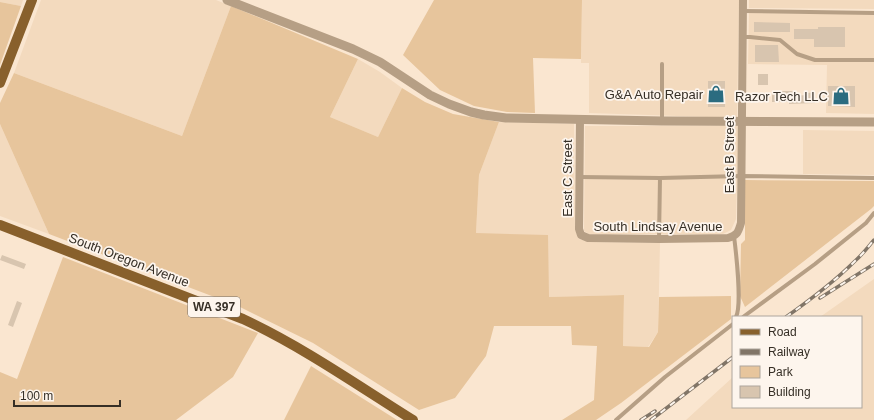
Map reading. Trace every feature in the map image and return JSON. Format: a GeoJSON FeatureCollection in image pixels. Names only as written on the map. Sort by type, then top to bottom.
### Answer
{"type":"FeatureCollection","features":[{"type":"Feature","properties":{"kind":"main road"},"geometry":{"type":"LineString","coordinates":[[0,83],[32,0]]}},
{"type":"Feature","properties":{"kind":"main road","name":"South Oregon Avenue"},"geometry":{"type":"LineString","coordinates":[[0,225],[248,321],[302,350],[413,420]]}},
{"type":"Feature","properties":{"kind":"street"},"geometry":{"type":"LineString","coordinates":[[227,0],[353,49],[380,62],[430,95],[449,104],[471,112],[497,117],[662,121],[874,122]]}},
{"type":"Feature","properties":{"kind":"street","name":"East B Street"},"geometry":{"type":"LineString","coordinates":[[734,236],[739,231],[741,222],[743,0]]}},
{"type":"Feature","properties":{"kind":"street","name":"East C Street"},"geometry":{"type":"LineString","coordinates":[[580,119],[579,229],[581,236]]}},
{"type":"Feature","properties":{"kind":"street","name":"South Lindsay Avenue"},"geometry":{"type":"LineString","coordinates":[[581,236],[588,238],[659,239],[728,238],[734,236]]}},
{"type":"Feature","properties":{"kind":"lane"},"geometry":{"type":"LineString","coordinates":[[743,10],[874,12]]}},
{"type":"Feature","properties":{"kind":"lane"},"geometry":{"type":"LineString","coordinates":[[742,37],[780,40],[797,54],[815,60],[874,60]]}},
{"type":"Feature","properties":{"kind":"lane"},"geometry":{"type":"LineString","coordinates":[[662,64],[662,121]]}},
{"type":"Feature","properties":{"kind":"lane"},"geometry":{"type":"LineString","coordinates":[[579,177],[660,178],[741,176],[874,178]]}},
{"type":"Feature","properties":{"kind":"lane"},"geometry":{"type":"LineString","coordinates":[[659,239],[660,178]]}},
{"type":"Feature","properties":{"kind":"lane"},"geometry":{"type":"LineString","coordinates":[[744,316],[815,264],[866,223],[874,213]]}},
{"type":"Feature","properties":{"kind":"lane"},"geometry":{"type":"LineString","coordinates":[[734,236],[739,300],[737,316]]}},
{"type":"Feature","properties":{"kind":"lane"},"geometry":{"type":"LineString","coordinates":[[616,420],[665,377],[732,325]]}},
{"type":"Feature","properties":{"kind":"shaded area"},"geometry":{"type":"Polygon","coordinates":[[[0,0],[23,0],[21,6],[0,2],[0,0]]]}},
{"type":"Feature","properties":{"kind":"shaded area"},"geometry":{"type":"Polygon","coordinates":[[[41,0],[216,0],[231,6],[182,136],[14,73],[41,0]]]}},
{"type":"Feature","properties":{"kind":"shaded area"},"geometry":{"type":"Polygon","coordinates":[[[582,0],[739,0],[737,118],[589,113],[589,63],[581,63],[582,0]]]}},
{"type":"Feature","properties":{"kind":"shaded area"},"geometry":{"type":"Polygon","coordinates":[[[749,0],[874,0],[874,9],[749,8],[749,0]]]}},
{"type":"Feature","properties":{"kind":"shaded area"},"geometry":{"type":"Polygon","coordinates":[[[749,13],[874,14],[874,114],[826,113],[827,65],[748,64],[749,13]]]}},
{"type":"Feature","properties":{"kind":"shaded area"},"geometry":{"type":"Polygon","coordinates":[[[358,59],[380,72],[402,88],[378,137],[330,117],[358,59]]]}},
{"type":"Feature","properties":{"kind":"shaded area"},"geometry":{"type":"Polygon","coordinates":[[[499,122],[574,124],[575,229],[579,239],[589,242],[660,243],[658,332],[648,347],[623,346],[624,295],[549,297],[476,233],[479,175],[499,122]]]}},
{"type":"Feature","properties":{"kind":"shaded area"},"geometry":{"type":"Polygon","coordinates":[[[0,124],[49,234],[0,216],[0,124]]]}},
{"type":"Feature","properties":{"kind":"shaded area"},"geometry":{"type":"Polygon","coordinates":[[[585,126],[739,126],[736,219],[731,230],[723,234],[589,234],[584,231],[585,126]]]}},
{"type":"Feature","properties":{"kind":"shaded area"},"geometry":{"type":"Polygon","coordinates":[[[803,130],[874,131],[874,175],[803,174],[803,130]]]}},
{"type":"Feature","properties":{"kind":"shaded area"},"geometry":{"type":"Polygon","coordinates":[[[874,279],[874,420],[686,420],[732,378],[732,408],[862,408],[862,316],[821,316],[874,279]]]}},
{"type":"Feature","properties":{"kind":"green space"},"geometry":{"type":"Polygon","coordinates":[[[434,0],[582,0],[581,59],[533,58],[535,113],[507,112],[474,106],[440,90],[403,55],[434,0]]]}},
{"type":"Feature","properties":{"kind":"green space"},"geometry":{"type":"Polygon","coordinates":[[[0,2],[21,6],[0,65],[0,2]]]}},
{"type":"Feature","properties":{"kind":"green space"},"geometry":{"type":"Polygon","coordinates":[[[231,6],[358,59],[330,117],[378,137],[402,88],[425,102],[453,114],[499,122],[479,175],[476,233],[548,235],[549,297],[624,295],[623,346],[649,347],[658,332],[659,297],[731,296],[731,319],[621,403],[596,420],[562,420],[594,400],[597,346],[572,345],[571,326],[494,326],[486,356],[455,398],[419,410],[313,343],[238,306],[49,234],[0,124],[0,103],[14,73],[182,136],[231,6]]]}},
{"type":"Feature","properties":{"kind":"green space"},"geometry":{"type":"Polygon","coordinates":[[[745,180],[874,181],[874,206],[745,307],[740,296],[741,244],[745,240],[745,180]]]}},
{"type":"Feature","properties":{"kind":"green space"},"geometry":{"type":"Polygon","coordinates":[[[63,257],[258,333],[233,377],[176,420],[0,420],[0,372],[17,379],[63,257]]]}},
{"type":"Feature","properties":{"kind":"green space"},"geometry":{"type":"Polygon","coordinates":[[[311,366],[397,420],[284,420],[311,366]]]}},
{"type":"Feature","properties":{"kind":"building"},"geometry":{"type":"Polygon","coordinates":[[[754,22],[790,23],[790,32],[754,32],[754,22]]]}},
{"type":"Feature","properties":{"kind":"building"},"geometry":{"type":"Polygon","coordinates":[[[818,27],[845,27],[845,47],[814,47],[814,39],[794,39],[794,29],[818,29],[818,27]]]}},
{"type":"Feature","properties":{"kind":"building"},"geometry":{"type":"Polygon","coordinates":[[[755,45],[778,45],[779,62],[755,62],[755,45]]]}},
{"type":"Feature","properties":{"kind":"building"},"geometry":{"type":"Polygon","coordinates":[[[758,74],[768,74],[768,85],[758,85],[758,74]]]}},
{"type":"Feature","properties":{"kind":"building","name":"G&A Auto Repair"},"geometry":{"type":"Polygon","coordinates":[[[708,81],[725,81],[725,107],[708,107],[708,81]]]}},
{"type":"Feature","properties":{"kind":"building","name":"Razor Tech LLC"},"geometry":{"type":"Polygon","coordinates":[[[828,86],[855,86],[855,107],[828,106],[828,86]]]}},
{"type":"Feature","properties":{"kind":"building"},"geometry":{"type":"Polygon","coordinates":[[[772,91],[793,91],[793,96],[807,95],[807,93],[815,92],[815,103],[789,104],[789,102],[772,102],[772,91]]]}},
{"type":"Feature","properties":{"kind":"building"},"geometry":{"type":"Polygon","coordinates":[[[2,255],[26,264],[24,269],[0,260],[2,255]]]}},
{"type":"Feature","properties":{"kind":"building"},"geometry":{"type":"Polygon","coordinates":[[[17,301],[22,303],[13,327],[8,325],[17,301]]]}},
{"type":"Feature","properties":{"kind":"railway"},"geometry":{"type":"LineString","coordinates":[[787,316],[839,276],[874,240]]}},
{"type":"Feature","properties":{"kind":"railway"},"geometry":{"type":"LineString","coordinates":[[820,298],[874,264]]}},
{"type":"Feature","properties":{"kind":"railway"},"geometry":{"type":"LineString","coordinates":[[651,420],[732,358]]}},
{"type":"Feature","properties":{"kind":"railway"},"geometry":{"type":"LineString","coordinates":[[641,420],[655,411]]}},
{"type":"Feature","properties":{"kind":"place","name":"G&A Auto Repair"},"geometry":{"type":"Point","coordinates":[716,94]}},
{"type":"Feature","properties":{"kind":"place","name":"Razor Tech LLC"},"geometry":{"type":"Point","coordinates":[841,96]}}]}
